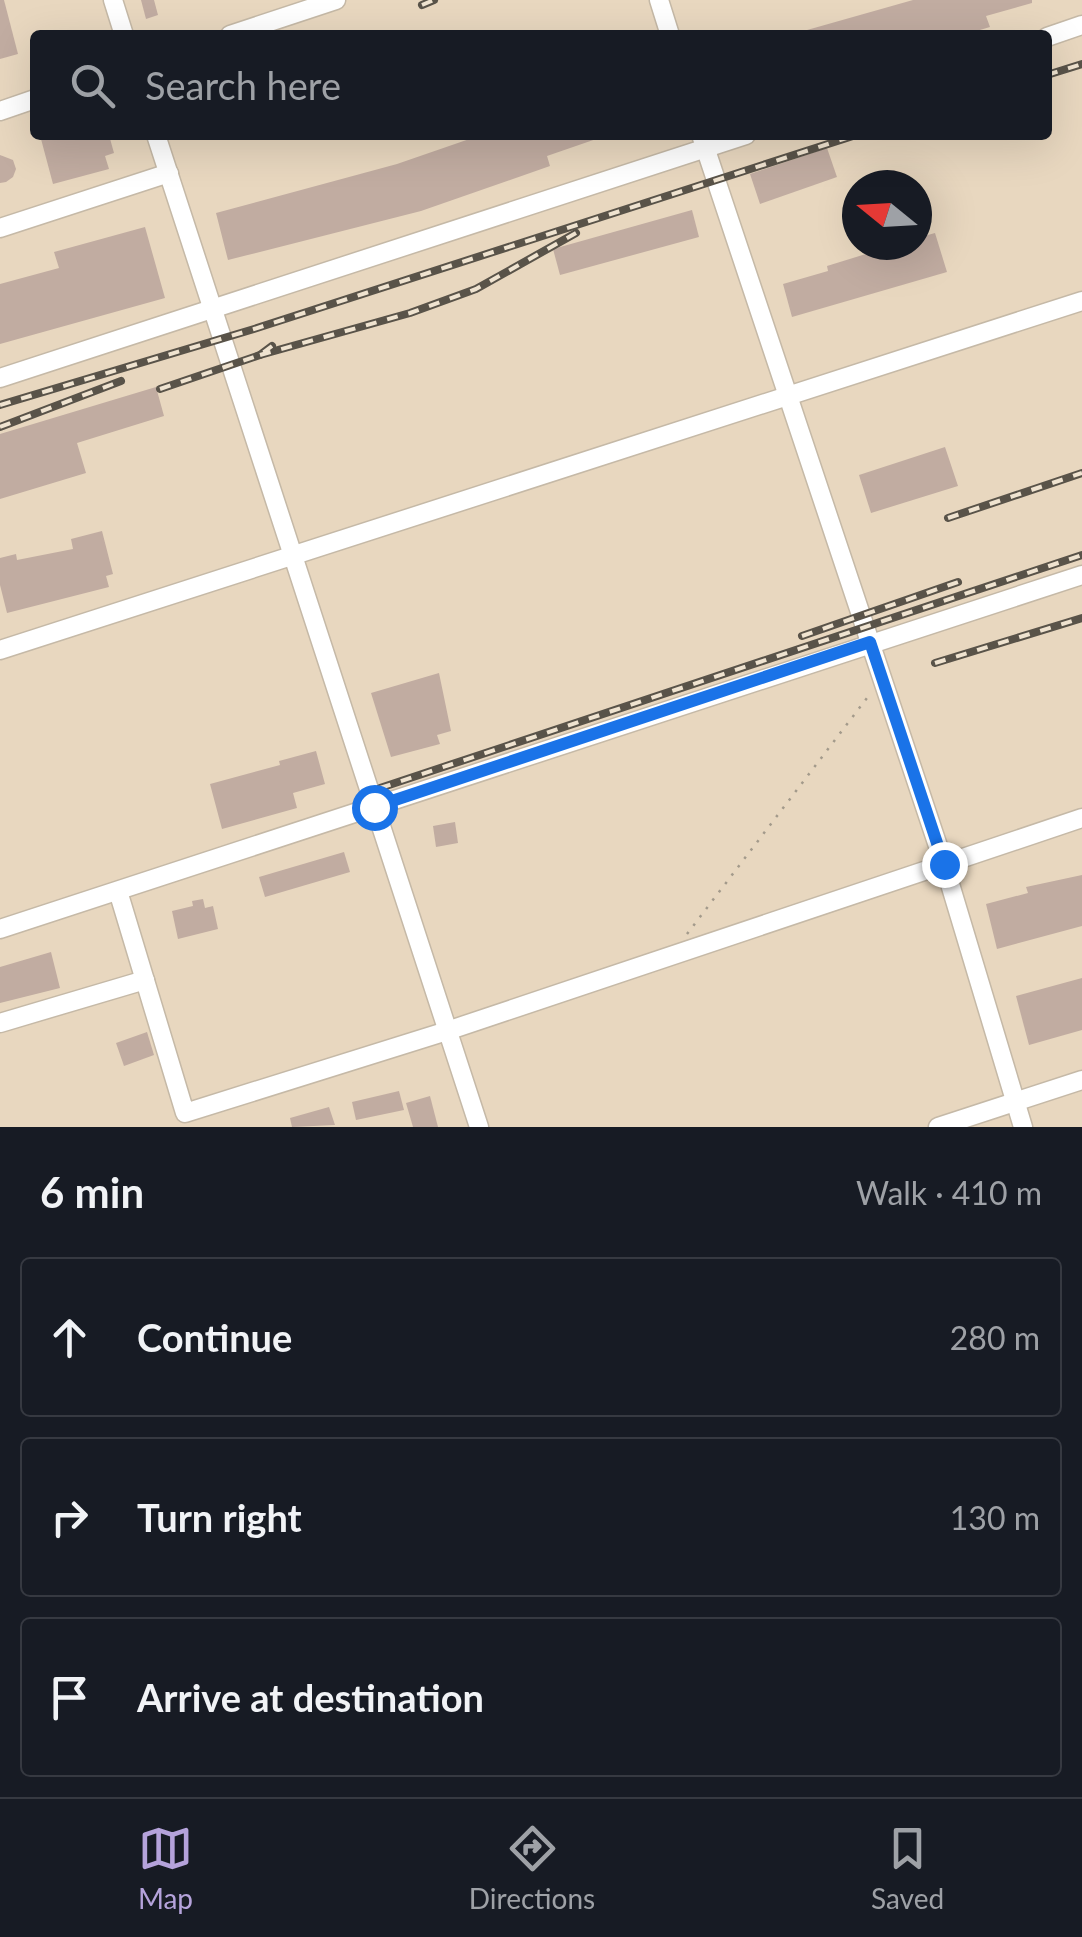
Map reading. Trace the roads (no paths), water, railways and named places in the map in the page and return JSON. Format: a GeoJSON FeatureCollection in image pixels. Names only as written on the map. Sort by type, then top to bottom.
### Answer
{"type":"FeatureCollection","features":[{"type":"Feature","properties":{"kind":"street"},"geometry":{"type":"LineString","coordinates":[[113,0],[122,30]]}},
{"type":"Feature","properties":{"kind":"street"},"geometry":{"type":"LineString","coordinates":[[245,30],[336,0]]}},
{"type":"Feature","properties":{"kind":"street"},"geometry":{"type":"LineString","coordinates":[[659,0],[668,30]]}},
{"type":"Feature","properties":{"kind":"street"},"geometry":{"type":"LineString","coordinates":[[1052,34],[1082,25]]}},
{"type":"Feature","properties":{"kind":"street"},"geometry":{"type":"LineString","coordinates":[[0,111],[30,101]]}},
{"type":"Feature","properties":{"kind":"street"},"geometry":{"type":"LineString","coordinates":[[158,140],[478,1127]]}},
{"type":"Feature","properties":{"kind":"street"},"geometry":{"type":"LineString","coordinates":[[0,378],[703,142],[944,864],[1023,1127]]}},
{"type":"Feature","properties":{"kind":"street"},"geometry":{"type":"LineString","coordinates":[[0,228],[169,173]]}},
{"type":"Feature","properties":{"kind":"street"},"geometry":{"type":"LineString","coordinates":[[0,650],[1082,301]]}},
{"type":"Feature","properties":{"kind":"street"},"geometry":{"type":"LineString","coordinates":[[0,929],[1082,574]]}},
{"type":"Feature","properties":{"kind":"street"},"geometry":{"type":"LineString","coordinates":[[118,891],[187,1120],[1082,818]]}},
{"type":"Feature","properties":{"kind":"street"},"geometry":{"type":"LineString","coordinates":[[0,1023],[145,980]]}},
{"type":"Feature","properties":{"kind":"street"},"geometry":{"type":"LineString","coordinates":[[938,1127],[1082,1080]]}},
{"type":"Feature","properties":{"kind":"railway"},"geometry":{"type":"LineString","coordinates":[[422,5],[434,0]]}},
{"type":"Feature","properties":{"kind":"railway"},"geometry":{"type":"LineString","coordinates":[[1052,73],[1082,64]]}},
{"type":"Feature","properties":{"kind":"railway"},"geometry":{"type":"LineString","coordinates":[[0,405],[254,329],[840,140]]}},
{"type":"Feature","properties":{"kind":"railway"},"geometry":{"type":"LineString","coordinates":[[260,355],[410,313],[476,289],[576,233]]}},
{"type":"Feature","properties":{"kind":"railway"},"geometry":{"type":"LineString","coordinates":[[160,389],[260,355],[272,346]]}},
{"type":"Feature","properties":{"kind":"railway"},"geometry":{"type":"LineString","coordinates":[[0,427],[121,381]]}},
{"type":"Feature","properties":{"kind":"railway"},"geometry":{"type":"LineString","coordinates":[[948,518],[1082,473]]}},
{"type":"Feature","properties":{"kind":"railway"},"geometry":{"type":"LineString","coordinates":[[380,788],[1082,555]]}},
{"type":"Feature","properties":{"kind":"railway"},"geometry":{"type":"LineString","coordinates":[[802,636],[958,582]]}},
{"type":"Feature","properties":{"kind":"railway"},"geometry":{"type":"LineString","coordinates":[[935,663],[1082,618]]}}]}
